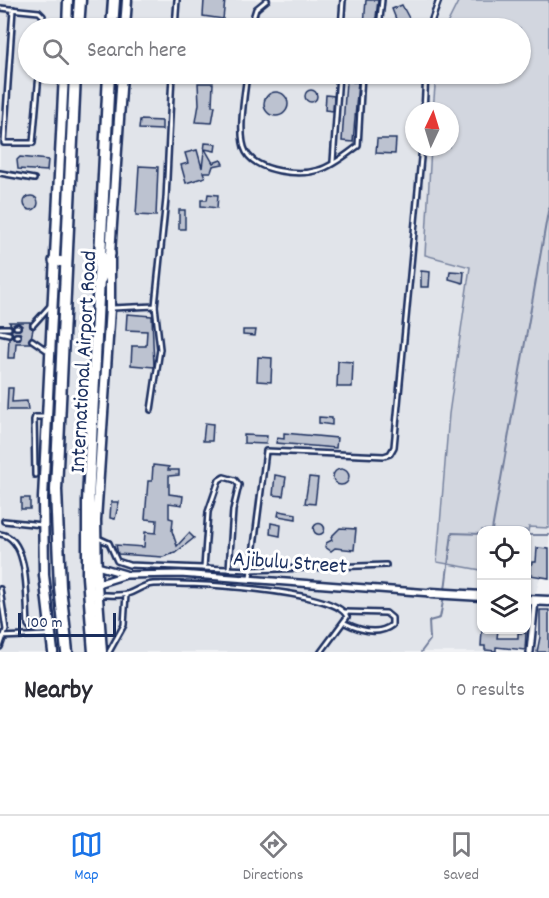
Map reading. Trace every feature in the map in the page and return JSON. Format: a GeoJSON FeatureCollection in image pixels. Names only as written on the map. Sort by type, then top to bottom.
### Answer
{"type":"FeatureCollection","features":[{"type":"Feature","properties":{"kind":"highway"},"geometry":{"type":"LineString","coordinates":[[79,18],[80,0]]}},
{"type":"Feature","properties":{"kind":"highway"},"geometry":{"type":"LineString","coordinates":[[113,18],[114,0]]}},
{"type":"Feature","properties":{"kind":"highway","name":"International Airport Road"},"geometry":{"type":"LineString","coordinates":[[67,652],[60,587],[56,490],[74,84]]}},
{"type":"Feature","properties":{"kind":"highway","name":"International Airport Road"},"geometry":{"type":"LineString","coordinates":[[94,652],[88,577],[88,501],[108,84]]}},
{"type":"Feature","properties":{"kind":"main road"},"geometry":{"type":"LineString","coordinates":[[67,18],[68,0]]}},
{"type":"Feature","properties":{"kind":"main road"},"geometry":{"type":"LineString","coordinates":[[126,18],[127,0]]}},
{"type":"Feature","properties":{"kind":"main road","name":"International Airport Road"},"geometry":{"type":"LineString","coordinates":[[53,652],[44,575],[44,525],[46,417],[63,84]]}},
{"type":"Feature","properties":{"kind":"main road","name":"International Airport Road"},"geometry":{"type":"LineString","coordinates":[[102,652],[96,538],[110,308],[110,254],[121,84]]}},
{"type":"Feature","properties":{"kind":"main road"},"geometry":{"type":"LineString","coordinates":[[99,284],[110,254]]}},
{"type":"Feature","properties":{"kind":"main road"},"geometry":{"type":"LineString","coordinates":[[54,261],[66,262]]}},
{"type":"Feature","properties":{"kind":"main road","name":"Ajibulu Street"},"geometry":{"type":"LineString","coordinates":[[431,593],[477,596]]}},
{"type":"Feature","properties":{"kind":"main road"},"geometry":{"type":"LineString","coordinates":[[531,600],[549,601]]}},
{"type":"Feature","properties":{"kind":"street"},"geometry":{"type":"LineString","coordinates":[[97,566],[126,574]]}},
{"type":"Feature","properties":{"kind":"street","name":"Ajibulu Street"},"geometry":{"type":"LineString","coordinates":[[97,584],[126,574],[250,578],[431,593]]}},
{"type":"Feature","properties":{"kind":"street"},"geometry":{"type":"LineString","coordinates":[[530,634],[530,652]]}},
{"type":"Feature","properties":{"kind":"lane"},"geometry":{"type":"LineString","coordinates":[[176,18],[177,0]]}},
{"type":"Feature","properties":{"kind":"lane"},"geometry":{"type":"LineString","coordinates":[[253,18],[256,9],[267,0]]}},
{"type":"Feature","properties":{"kind":"lane"},"geometry":{"type":"LineString","coordinates":[[342,18],[343,0]]}},
{"type":"Feature","properties":{"kind":"lane"},"geometry":{"type":"LineString","coordinates":[[380,18],[382,0]]}},
{"type":"Feature","properties":{"kind":"lane"},"geometry":{"type":"LineString","coordinates":[[433,18],[439,0]]}},
{"type":"Feature","properties":{"kind":"lane"},"geometry":{"type":"LineString","coordinates":[[0,8],[42,14],[42,18]]}},
{"type":"Feature","properties":{"kind":"lane"},"geometry":{"type":"LineString","coordinates":[[13,9],[2,143],[33,143],[38,84]]}},
{"type":"Feature","properties":{"kind":"lane"},"geometry":{"type":"LineString","coordinates":[[151,410],[160,349],[155,306],[166,199],[172,84]]}},
{"type":"Feature","properties":{"kind":"lane"},"geometry":{"type":"LineString","coordinates":[[246,84],[243,127],[246,152],[257,163],[277,170],[319,170],[358,146],[361,84]]}},
{"type":"Feature","properties":{"kind":"lane"},"geometry":{"type":"LineString","coordinates":[[333,163],[338,84]]}},
{"type":"Feature","properties":{"kind":"lane"},"geometry":{"type":"LineString","coordinates":[[424,102],[425,84]]}},
{"type":"Feature","properties":{"kind":"lane"},"geometry":{"type":"LineString","coordinates":[[250,578],[266,452],[384,456],[390,454],[394,447],[421,156]]}},
{"type":"Feature","properties":{"kind":"lane"},"geometry":{"type":"LineString","coordinates":[[0,173],[34,179]]}},
{"type":"Feature","properties":{"kind":"lane"},"geometry":{"type":"LineString","coordinates":[[33,325],[51,304]]}},
{"type":"Feature","properties":{"kind":"lane"},"geometry":{"type":"LineString","coordinates":[[110,308],[155,306]]}},
{"type":"Feature","properties":{"kind":"lane"},"geometry":{"type":"LineString","coordinates":[[0,330],[9,328]]}},
{"type":"Feature","properties":{"kind":"lane"},"geometry":{"type":"LineString","coordinates":[[0,330],[9,334]]}},
{"type":"Feature","properties":{"kind":"lane"},"geometry":{"type":"LineString","coordinates":[[32,340],[49,352]]}},
{"type":"Feature","properties":{"kind":"lane"},"geometry":{"type":"LineString","coordinates":[[35,475],[34,420],[35,417],[46,417]]}},
{"type":"Feature","properties":{"kind":"lane"},"geometry":{"type":"LineString","coordinates":[[204,568],[208,512],[219,480],[224,477],[236,480],[239,485],[233,502],[229,568]]}},
{"type":"Feature","properties":{"kind":"lane"},"geometry":{"type":"LineString","coordinates":[[4,521],[44,525]]}},
{"type":"Feature","properties":{"kind":"lane"},"geometry":{"type":"LineString","coordinates":[[0,534],[16,541],[24,567],[28,625],[31,630],[51,632]]}},
{"type":"Feature","properties":{"kind":"lane"},"geometry":{"type":"LineString","coordinates":[[96,538],[109,543],[114,558],[123,564],[250,570],[386,565]]}},
{"type":"Feature","properties":{"kind":"lane"},"geometry":{"type":"LineString","coordinates":[[98,595],[126,594],[144,585],[155,584],[235,586],[322,601],[339,606],[345,612],[389,614],[392,624],[383,630],[367,631],[345,622]]}},
{"type":"Feature","properties":{"kind":"lane"},"geometry":{"type":"LineString","coordinates":[[0,589],[6,618],[5,637],[0,646]]}},
{"type":"Feature","properties":{"kind":"lane"},"geometry":{"type":"LineString","coordinates":[[109,652],[124,625],[126,594]]}},
{"type":"Feature","properties":{"kind":"lane"},"geometry":{"type":"LineString","coordinates":[[321,652],[332,634],[345,622],[345,612]]}},
{"type":"Feature","properties":{"kind":"lane"},"geometry":{"type":"LineString","coordinates":[[0,637],[51,632]]}},
{"type":"Feature","properties":{"kind":"shaded area"},"geometry":{"type":"Polygon","coordinates":[[[0,0],[549,0],[549,543],[531,608],[531,526],[477,526],[477,634],[494,634],[493,643],[496,652],[0,652],[0,0]]]}},
{"type":"Feature","properties":{"kind":"shaded area"},"geometry":{"type":"Polygon","coordinates":[[[459,0],[549,0],[549,528],[477,526],[477,569],[437,562],[449,414],[470,267],[425,255],[430,156],[459,156],[459,102],[434,102],[435,84],[531,84],[531,18],[450,18],[459,0]]]}},
{"type":"Feature","properties":{"kind":"building"},"geometry":{"type":"Polygon","coordinates":[[[204,0],[225,0],[223,18],[203,16],[204,0]]]}},
{"type":"Feature","properties":{"kind":"building"},"geometry":{"type":"Polygon","coordinates":[[[366,0],[378,0],[376,18],[365,18],[366,0]]]}},
{"type":"Feature","properties":{"kind":"building"},"geometry":{"type":"Polygon","coordinates":[[[402,5],[409,18],[396,18],[392,9],[402,5]]]}},
{"type":"Feature","properties":{"kind":"building"},"geometry":{"type":"Polygon","coordinates":[[[198,84],[213,84],[212,106],[215,106],[212,123],[196,122],[199,104],[198,84]]]}},
{"type":"Feature","properties":{"kind":"building"},"geometry":{"type":"Polygon","coordinates":[[[346,84],[358,84],[353,142],[342,141],[346,84]]]}},
{"type":"Feature","properties":{"kind":"building"},"geometry":{"type":"Polygon","coordinates":[[[313,90],[317,96],[313,102],[309,102],[305,94],[313,90]]]}},
{"type":"Feature","properties":{"kind":"building"},"geometry":{"type":"Polygon","coordinates":[[[276,92],[281,93],[287,99],[287,109],[281,115],[276,116],[271,115],[265,109],[264,104],[265,99],[271,93],[276,92]]]}},
{"type":"Feature","properties":{"kind":"building"},"geometry":{"type":"Polygon","coordinates":[[[326,95],[334,96],[333,111],[325,110],[326,95]]]}},
{"type":"Feature","properties":{"kind":"building"},"geometry":{"type":"Polygon","coordinates":[[[140,120],[162,121],[162,130],[139,129],[140,120]]]}},
{"type":"Feature","properties":{"kind":"building"},"geometry":{"type":"Polygon","coordinates":[[[377,139],[396,139],[395,154],[376,153],[377,139]]]}},
{"type":"Feature","properties":{"kind":"building"},"geometry":{"type":"Polygon","coordinates":[[[205,143],[216,144],[215,151],[205,149],[213,163],[221,160],[223,164],[213,166],[211,172],[203,172],[205,177],[186,183],[181,165],[188,163],[185,153],[197,150],[202,168],[205,143]]]}},
{"type":"Feature","properties":{"kind":"building"},"geometry":{"type":"Polygon","coordinates":[[[20,157],[48,160],[47,171],[18,169],[17,160],[20,157]]]}},
{"type":"Feature","properties":{"kind":"building"},"geometry":{"type":"Polygon","coordinates":[[[139,166],[158,167],[156,216],[136,215],[139,166]]]}},
{"type":"Feature","properties":{"kind":"building"},"geometry":{"type":"Polygon","coordinates":[[[208,194],[218,195],[217,208],[201,206],[201,200],[207,200],[208,194]]]}},
{"type":"Feature","properties":{"kind":"building"},"geometry":{"type":"Polygon","coordinates":[[[31,196],[36,198],[38,203],[36,208],[31,210],[26,208],[24,203],[26,198],[31,196]]]}},
{"type":"Feature","properties":{"kind":"building"},"geometry":{"type":"Polygon","coordinates":[[[179,210],[185,210],[185,229],[179,229],[179,210]]]}},
{"type":"Feature","properties":{"kind":"building"},"geometry":{"type":"Polygon","coordinates":[[[421,271],[430,272],[429,287],[421,287],[421,271]]]}},
{"type":"Feature","properties":{"kind":"building"},"geometry":{"type":"Polygon","coordinates":[[[450,271],[464,272],[463,283],[449,279],[450,271]]]}},
{"type":"Feature","properties":{"kind":"building"},"geometry":{"type":"Polygon","coordinates":[[[127,314],[152,316],[154,367],[131,365],[132,346],[146,346],[147,331],[126,330],[127,314]]]}},
{"type":"Feature","properties":{"kind":"building"},"geometry":{"type":"Polygon","coordinates":[[[9,322],[30,322],[30,327],[33,329],[30,343],[16,343],[15,358],[8,358],[9,338],[12,336],[20,339],[20,333],[13,334],[11,331],[19,330],[22,326],[18,323],[12,326],[9,322]]]}},
{"type":"Feature","properties":{"kind":"building"},"geometry":{"type":"Polygon","coordinates":[[[243,330],[256,330],[255,336],[243,335],[243,330]]]}},
{"type":"Feature","properties":{"kind":"building"},"geometry":{"type":"Polygon","coordinates":[[[258,357],[272,358],[271,382],[257,381],[258,357]]]}},
{"type":"Feature","properties":{"kind":"building"},"geometry":{"type":"Polygon","coordinates":[[[338,361],[353,362],[352,387],[337,387],[338,361]]]}},
{"type":"Feature","properties":{"kind":"building"},"geometry":{"type":"Polygon","coordinates":[[[8,388],[13,388],[12,402],[27,401],[28,410],[7,410],[8,388]]]}},
{"type":"Feature","properties":{"kind":"building"},"geometry":{"type":"Polygon","coordinates":[[[319,417],[332,418],[332,425],[319,423],[319,417]]]}},
{"type":"Feature","properties":{"kind":"building"},"geometry":{"type":"Polygon","coordinates":[[[205,423],[213,424],[212,441],[203,441],[205,423]]]}},
{"type":"Feature","properties":{"kind":"building"},"geometry":{"type":"Polygon","coordinates":[[[284,433],[337,438],[336,448],[276,443],[277,438],[284,439],[284,433]]]}},
{"type":"Feature","properties":{"kind":"building"},"geometry":{"type":"Polygon","coordinates":[[[244,435],[267,436],[266,444],[244,443],[244,435]]]}},
{"type":"Feature","properties":{"kind":"building"},"geometry":{"type":"Polygon","coordinates":[[[153,465],[169,467],[168,470],[179,470],[179,475],[169,476],[169,494],[183,496],[182,505],[169,503],[169,518],[173,519],[172,531],[177,546],[189,533],[194,538],[175,553],[163,557],[118,554],[116,545],[144,547],[145,532],[156,533],[157,520],[145,519],[148,481],[152,481],[153,465]]]}},
{"type":"Feature","properties":{"kind":"building"},"geometry":{"type":"Polygon","coordinates":[[[341,469],[349,477],[341,485],[333,477],[341,469]]]}},
{"type":"Feature","properties":{"kind":"building"},"geometry":{"type":"Polygon","coordinates":[[[275,475],[286,477],[283,496],[273,495],[275,475]]]}},
{"type":"Feature","properties":{"kind":"building"},"geometry":{"type":"Polygon","coordinates":[[[309,477],[318,478],[315,504],[305,503],[309,477]]]}},
{"type":"Feature","properties":{"kind":"building"},"geometry":{"type":"Polygon","coordinates":[[[21,498],[30,498],[30,509],[21,509],[21,498]]]}},
{"type":"Feature","properties":{"kind":"building"},"geometry":{"type":"Polygon","coordinates":[[[111,502],[119,502],[115,519],[110,518],[111,502]]]}},
{"type":"Feature","properties":{"kind":"building"},"geometry":{"type":"Polygon","coordinates":[[[279,511],[296,514],[296,519],[278,516],[279,511]]]}},
{"type":"Feature","properties":{"kind":"building"},"geometry":{"type":"Polygon","coordinates":[[[271,523],[281,525],[280,536],[270,534],[271,523]]]}},
{"type":"Feature","properties":{"kind":"building"},"geometry":{"type":"Polygon","coordinates":[[[319,524],[323,525],[323,533],[319,534],[315,533],[314,529],[315,525],[319,524]]]}},
{"type":"Feature","properties":{"kind":"building"},"geometry":{"type":"Polygon","coordinates":[[[340,528],[356,529],[354,550],[335,548],[331,551],[325,547],[340,528]]]}},
{"type":"Feature","properties":{"kind":"building"},"geometry":{"type":"Polygon","coordinates":[[[537,548],[549,549],[549,578],[531,575],[532,562],[536,562],[537,548]]]}},
{"type":"Feature","properties":{"kind":"building"},"geometry":{"type":"Polygon","coordinates":[[[540,610],[549,610],[549,652],[537,652],[540,637],[540,610]]]}},
{"type":"Feature","properties":{"kind":"building"},"geometry":{"type":"Polygon","coordinates":[[[482,634],[498,634],[497,638],[518,638],[518,634],[526,634],[525,650],[496,647],[496,651],[485,650],[485,646],[481,646],[482,634]]]}},
{"type":"Feature","properties":{"kind":"waterway"},"geometry":{"type":"LineString","coordinates":[[493,526],[549,206]]}},
{"type":"Feature","properties":{"kind":"waterway"},"geometry":{"type":"LineString","coordinates":[[445,590],[452,533],[477,534]]}},
{"type":"Feature","properties":{"kind":"waterway"},"geometry":{"type":"LineString","coordinates":[[531,535],[549,535]]}},
{"type":"Feature","properties":{"kind":"waterway"},"geometry":{"type":"LineString","coordinates":[[421,652],[430,640],[429,621],[440,618],[444,596]]}}]}
